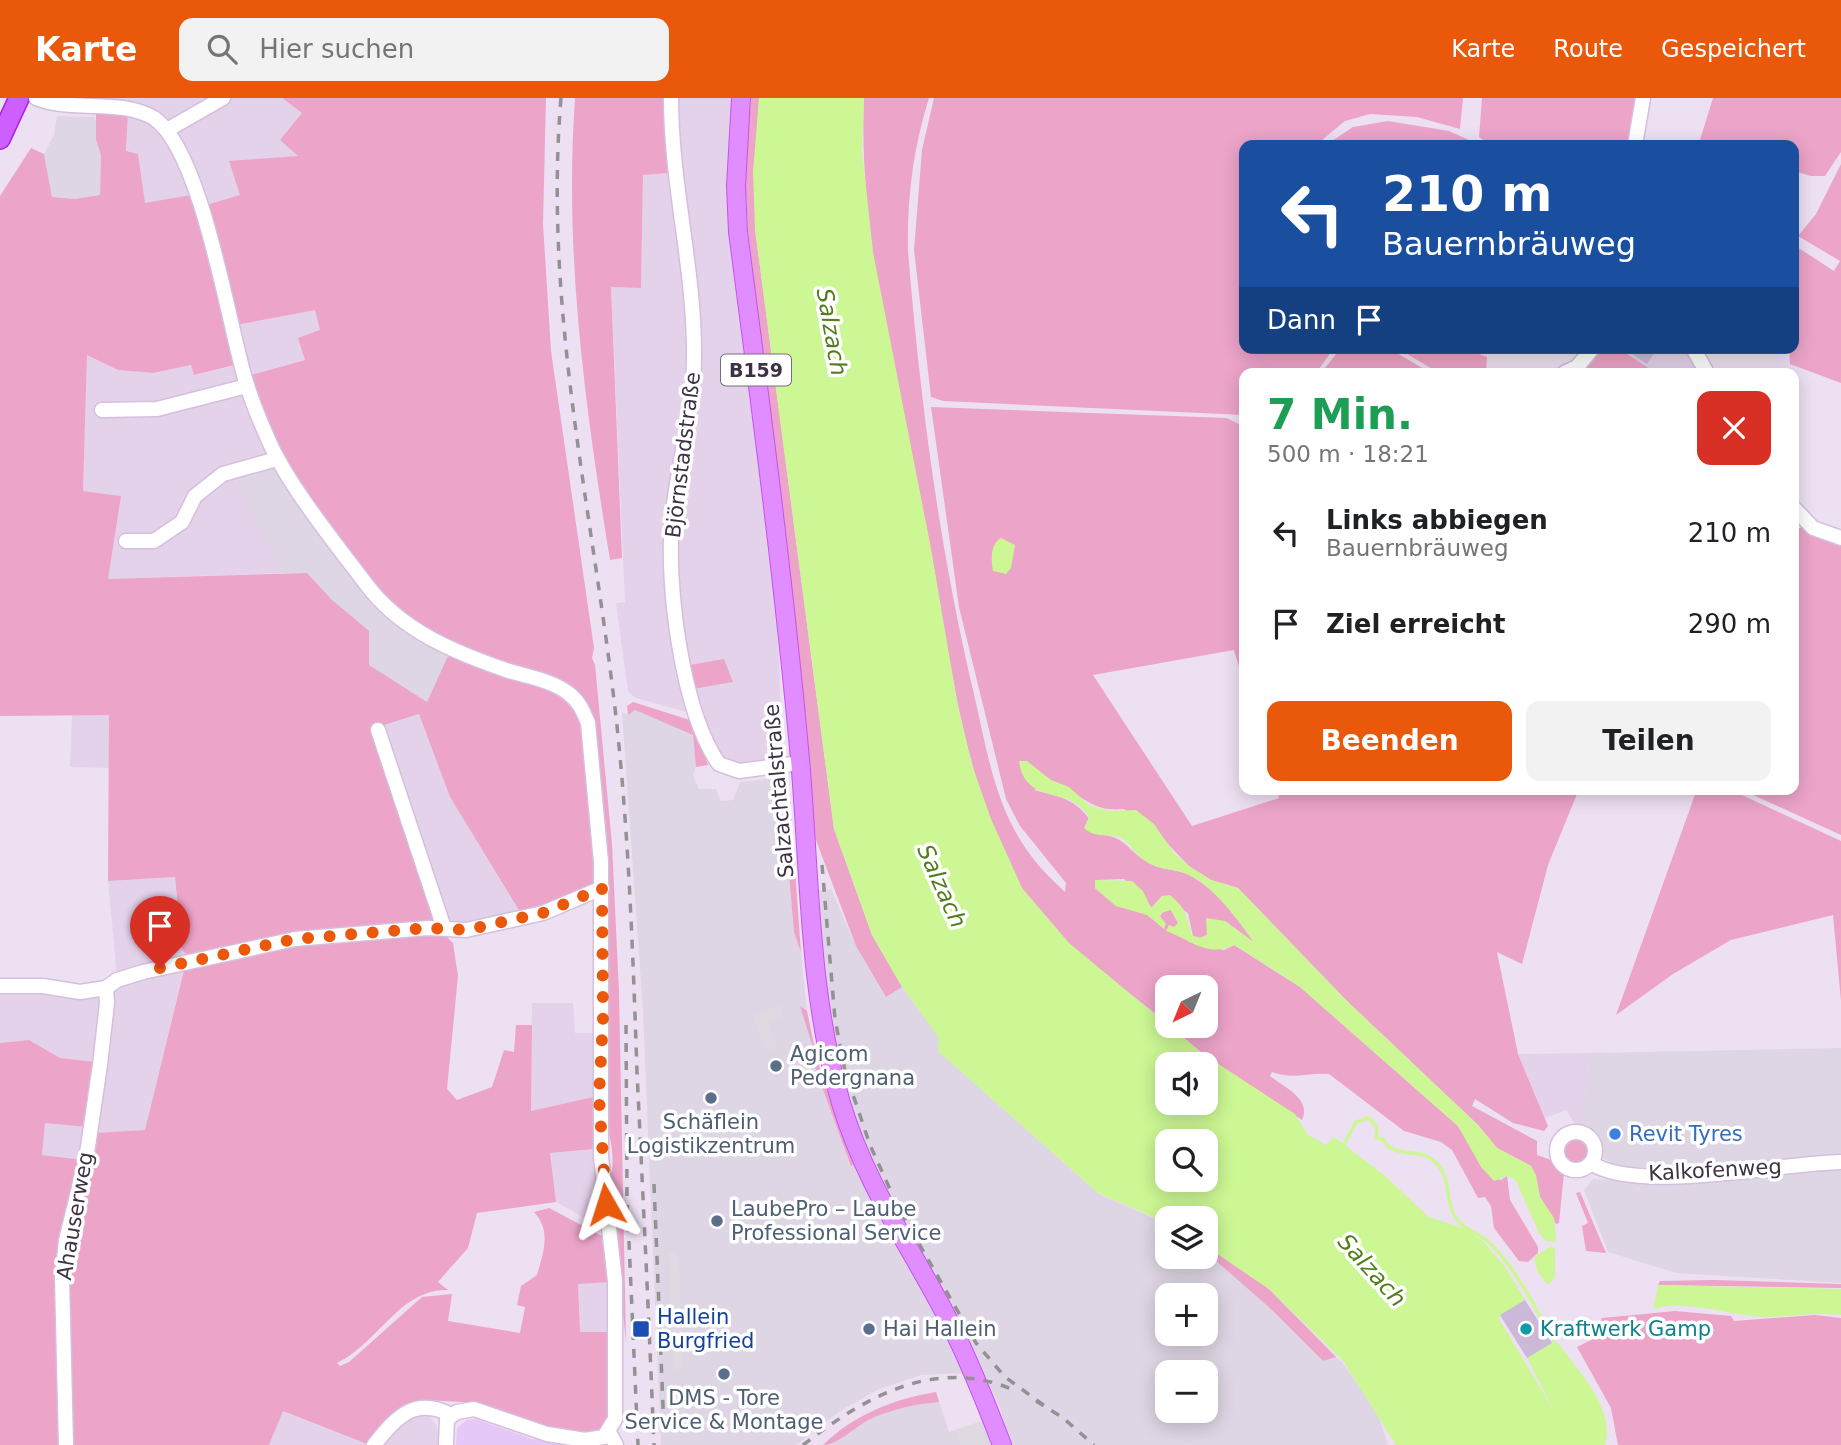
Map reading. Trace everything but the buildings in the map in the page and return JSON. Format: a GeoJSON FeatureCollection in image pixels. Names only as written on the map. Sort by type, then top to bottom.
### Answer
{"type":"FeatureCollection","features":[{"type":"Feature","properties":{"kind":"highway"},"geometry":{"type":"LineString","coordinates":[[0,139],[18,98]]}},
{"type":"Feature","properties":{"kind":"main road","name":"Salzachtalstraße"},"geometry":{"type":"LineString","coordinates":[[741,98],[736,186],[738,232],[787,618],[824,1029],[841,1102],[863,1165],[881,1204],[949,1321],[977,1379],[1002,1445]]}},
{"type":"Feature","properties":{"kind":"street"},"geometry":{"type":"LineString","coordinates":[[36,98],[60,104],[129,106],[155,118],[167,130],[187,167],[200,206],[247,386],[277,459],[368,586],[401,620],[428,638],[474,659],[557,686],[578,702],[590,735],[602,888],[601,1157],[615,1281],[617,1331],[613,1438],[585,1440],[535,1430],[474,1409],[451,1415],[433,1406],[421,1405],[400,1417],[374,1445]]}},
{"type":"Feature","properties":{"kind":"street"},"geometry":{"type":"LineString","coordinates":[[167,130],[223,98]]}},
{"type":"Feature","properties":{"kind":"street","name":"Björnstadstraße"},"geometry":{"type":"LineString","coordinates":[[671,98],[672,136],[692,285],[694,359],[692,391],[672,521],[671,558],[683,661],[691,700],[719,764],[739,771],[800,763]]}},
{"type":"Feature","properties":{"kind":"street"},"geometry":{"type":"LineString","coordinates":[[1636,140],[1643,98]]}},
{"type":"Feature","properties":{"kind":"street"},"geometry":{"type":"LineString","coordinates":[[1575,368],[1588,354]]}},
{"type":"Feature","properties":{"kind":"street"},"geometry":{"type":"LineString","coordinates":[[102,410],[149,411],[247,386]]}},
{"type":"Feature","properties":{"kind":"street"},"geometry":{"type":"LineString","coordinates":[[127,541],[154,541],[182,522],[195,496],[223,474],[277,459]]}},
{"type":"Feature","properties":{"kind":"street"},"geometry":{"type":"LineString","coordinates":[[1799,513],[1813,528],[1841,538]]}},
{"type":"Feature","properties":{"kind":"street"},"geometry":{"type":"LineString","coordinates":[[378,730],[444,928]]}},
{"type":"Feature","properties":{"kind":"street"},"geometry":{"type":"LineString","coordinates":[[0,986],[43,986],[80,992],[106,988],[117,980],[144,972],[295,939],[444,928],[466,930],[543,913],[602,888]]}},
{"type":"Feature","properties":{"kind":"street","name":"Ahauserweg"},"geometry":{"type":"LineString","coordinates":[[66,1445],[62,1278],[66,1240],[86,1160],[100,1065],[107,1003],[106,988]]}},
{"type":"Feature","properties":{"kind":"street","name":"Kalkofenweg"},"geometry":{"type":"LineString","coordinates":[[1591,1163],[1609,1172],[1673,1175],[1841,1162]]}},
{"type":"Feature","properties":{"kind":"street"},"geometry":{"type":"LineString","coordinates":[[446,1443],[445,1424],[451,1415]]}},
{"type":"Feature","properties":{"kind":"shaded area"},"geometry":{"type":"Polygon","coordinates":[[[111,98],[282,98],[302,113],[299,156],[229,162],[241,195],[206,205],[191,195],[145,204],[138,154],[126,152],[128,113],[111,98]]]}},
{"type":"Feature","properties":{"kind":"shaded area"},"geometry":{"type":"Polygon","coordinates":[[[282,98],[546,98],[543,224],[551,351],[594,648],[592,658],[595,665],[612,844],[619,992],[626,1342],[609,1179],[612,1152],[605,1124],[590,710],[500,663],[443,638],[397,609],[376,587],[293,472],[260,407],[251,375],[305,360],[298,338],[320,330],[315,310],[236,325],[206,205],[240,195],[229,161],[298,156],[280,140],[302,113],[282,98]]]}},
{"type":"Feature","properties":{"kind":"shaded area"},"geometry":{"type":"Polygon","coordinates":[[[575,98],[667,98],[669,173],[643,175],[641,288],[611,287],[622,558],[610,560],[592,445],[579,330],[572,214],[575,98]]]}},
{"type":"Feature","properties":{"kind":"shaded area"},"geometry":{"type":"Polygon","coordinates":[[[667,98],[732,98],[728,158],[730,207],[777,605],[782,739],[780,751],[765,760],[728,763],[719,758],[690,713],[636,698],[628,692],[616,603],[625,602],[611,287],[641,288],[643,174],[668,173],[667,98]]]}},
{"type":"Feature","properties":{"kind":"shaded area"},"geometry":{"type":"Polygon","coordinates":[[[751,98],[759,98],[755,229],[834,829],[872,935],[902,987],[886,997],[856,946],[814,835],[811,772],[748,231],[745,172],[751,98]]]}},
{"type":"Feature","properties":{"kind":"shaded area"},"geometry":{"type":"Polygon","coordinates":[[[864,98],[929,98],[912,174],[908,251],[925,417],[950,581],[989,760],[1005,811],[1036,862],[1065,892],[1066,883],[1020,826],[1006,799],[959,607],[931,407],[1227,418],[1239,424],[1239,667],[1234,650],[1093,675],[1192,826],[1279,798],[1278,795],[1577,795],[1548,865],[1522,964],[1497,952],[1518,1054],[1548,1126],[1544,1131],[1513,1123],[1475,1099],[1472,1106],[1537,1141],[1537,1155],[1551,1160],[1564,1173],[1559,1223],[1556,1224],[1540,1197],[1531,1166],[1497,1148],[1478,1125],[1347,1001],[1238,888],[1211,880],[1189,866],[1165,841],[1124,809],[1094,805],[1051,780],[1034,790],[1074,804],[1086,815],[1099,835],[1114,837],[1150,864],[1184,873],[1199,881],[1226,906],[1256,945],[1225,921],[1208,931],[1207,935],[1200,938],[1193,936],[1188,913],[1162,896],[1152,908],[1124,879],[1095,880],[1095,888],[1116,906],[1160,916],[1165,909],[1171,910],[1178,923],[1173,933],[1181,934],[1189,942],[1224,950],[1234,945],[1300,987],[1458,1126],[1491,1178],[1501,1180],[1507,1176],[1510,1200],[1538,1247],[1538,1253],[1528,1262],[1519,1261],[1494,1228],[1491,1206],[1485,1197],[1478,1198],[1452,1150],[1441,1142],[1404,1131],[1329,1074],[1294,1076],[1272,1072],[1270,1076],[1300,1100],[1304,1113],[1302,1120],[1218,1064],[1218,1052],[1201,1052],[1184,1038],[1218,1038],[1218,975],[1155,975],[1155,1014],[1068,944],[1034,908],[1000,844],[983,799],[959,708],[925,520],[882,310],[867,204],[864,98]]]}},
{"type":"Feature","properties":{"kind":"shaded area"},"geometry":{"type":"Polygon","coordinates":[[[934,98],[1463,98],[1460,129],[1417,117],[1370,114],[1345,121],[1322,140],[1239,140],[1239,354],[1330,354],[1320,368],[1239,368],[1239,415],[943,401],[931,397],[914,250],[922,150],[934,98]]]}},
{"type":"Feature","properties":{"kind":"shaded area"},"geometry":{"type":"Polygon","coordinates":[[[1482,98],[1640,98],[1633,140],[1483,140],[1479,137],[1482,98]]]}},
{"type":"Feature","properties":{"kind":"shaded area"},"geometry":{"type":"Polygon","coordinates":[[[1713,98],[1841,98],[1841,152],[1825,176],[1799,172],[1799,140],[1700,140],[1713,98]]]}},
{"type":"Feature","properties":{"kind":"shaded area"},"geometry":{"type":"Polygon","coordinates":[[[96,109],[128,113],[126,151],[138,154],[145,203],[191,195],[235,365],[194,375],[191,365],[153,373],[118,370],[87,355],[83,491],[121,496],[108,579],[307,573],[332,600],[369,631],[369,665],[427,702],[447,658],[452,655],[510,672],[548,688],[564,699],[576,714],[583,732],[588,807],[596,857],[592,886],[544,907],[520,912],[450,797],[419,714],[375,728],[440,923],[187,956],[182,949],[175,877],[108,881],[109,715],[0,716],[0,196],[31,148],[44,154],[52,197],[75,199],[100,195],[101,155],[96,139],[96,109]]]}},
{"type":"Feature","properties":{"kind":"shaded area"},"geometry":{"type":"Polygon","coordinates":[[[57,116],[95,117],[101,155],[100,195],[75,199],[52,197],[44,154],[54,135],[57,116]]]}},
{"type":"Feature","properties":{"kind":"shaded area"},"geometry":{"type":"Polygon","coordinates":[[[1388,121],[1449,131],[1469,140],[1334,140],[1353,127],[1388,121]]]}},
{"type":"Feature","properties":{"kind":"shaded area"},"geometry":{"type":"Polygon","coordinates":[[[1841,164],[1841,383],[1790,364],[1789,354],[1799,354],[1799,248],[1834,271],[1840,261],[1799,237],[1816,214],[1841,164]]]}},
{"type":"Feature","properties":{"kind":"shaded area"},"geometry":{"type":"Polygon","coordinates":[[[315,309],[320,330],[305,360],[251,375],[277,467],[235,481],[284,573],[107,579],[120,496],[83,491],[87,354],[118,370],[153,373],[191,365],[195,375],[246,363],[236,325],[315,309]]]}},
{"type":"Feature","properties":{"kind":"shaded area"},"geometry":{"type":"Polygon","coordinates":[[[1336,354],[1398,354],[1422,368],[1325,368],[1336,354]]]}},
{"type":"Feature","properties":{"kind":"shaded area"},"geometry":{"type":"Polygon","coordinates":[[[1407,354],[1479,354],[1487,357],[1486,368],[1431,368],[1407,354]]]}},
{"type":"Feature","properties":{"kind":"shaded area"},"geometry":{"type":"Polygon","coordinates":[[[1592,354],[1627,354],[1648,368],[1582,368],[1592,354]]]}},
{"type":"Feature","properties":{"kind":"shaded area"},"geometry":{"type":"Polygon","coordinates":[[[1627,354],[1694,354],[1702,368],[1648,368],[1627,354]]]}},
{"type":"Feature","properties":{"kind":"shaded area"},"geometry":{"type":"Polygon","coordinates":[[[277,467],[338,557],[452,655],[447,658],[427,702],[368,665],[332,600],[307,573],[284,573],[235,481],[277,467]]]}},
{"type":"Feature","properties":{"kind":"shaded area"},"geometry":{"type":"Polygon","coordinates":[[[1805,526],[1841,541],[1841,835],[1753,795],[1799,795],[1799,528],[1805,526]]]}},
{"type":"Feature","properties":{"kind":"shaded area"},"geometry":{"type":"Polygon","coordinates":[[[724,659],[733,682],[693,689],[690,665],[724,659]]]}},
{"type":"Feature","properties":{"kind":"shaded area"},"geometry":{"type":"Polygon","coordinates":[[[633,702],[693,721],[708,765],[696,767],[693,735],[635,710],[628,715],[627,706],[633,702]]]}},
{"type":"Feature","properties":{"kind":"shaded area"},"geometry":{"type":"Polygon","coordinates":[[[635,710],[693,735],[696,767],[693,775],[699,789],[716,789],[721,801],[733,800],[740,782],[775,778],[781,784],[794,932],[801,953],[807,1011],[817,1060],[834,1114],[859,1176],[938,1319],[962,1373],[921,1375],[877,1390],[840,1411],[796,1445],[661,1445],[643,1012],[622,712],[628,715],[635,710]]]}},
{"type":"Feature","properties":{"kind":"shaded area"},"geometry":{"type":"Polygon","coordinates":[[[419,714],[450,797],[520,912],[454,924],[448,921],[439,906],[411,805],[407,806],[380,727],[419,714]]]}},
{"type":"Feature","properties":{"kind":"shaded area"},"geometry":{"type":"Polygon","coordinates":[[[72,715],[109,715],[109,768],[70,767],[72,715]]]}},
{"type":"Feature","properties":{"kind":"shaded area"},"geometry":{"type":"Polygon","coordinates":[[[775,778],[783,781],[790,799],[801,953],[794,932],[781,784],[775,778]]]}},
{"type":"Feature","properties":{"kind":"shaded area"},"geometry":{"type":"Polygon","coordinates":[[[1695,795],[1742,795],[1841,841],[1841,1001],[1833,915],[1731,940],[1673,974],[1616,1015],[1695,795]]]}},
{"type":"Feature","properties":{"kind":"shaded area"},"geometry":{"type":"Polygon","coordinates":[[[175,877],[182,949],[187,956],[145,1130],[95,1133],[84,1160],[42,1155],[45,1122],[60,1058],[29,1040],[0,1043],[0,982],[78,989],[102,986],[117,976],[108,881],[175,877]]]}},
{"type":"Feature","properties":{"kind":"shaded area"},"geometry":{"type":"Polygon","coordinates":[[[831,889],[856,946],[886,997],[902,987],[940,1038],[938,1051],[1099,1194],[1155,1219],[1155,1269],[1218,1269],[1218,1263],[1272,1310],[1323,1361],[1336,1357],[1342,1362],[1378,1414],[1388,1445],[1011,1445],[1000,1409],[968,1337],[894,1210],[871,1163],[837,1052],[824,961],[819,890],[831,889]]]}},
{"type":"Feature","properties":{"kind":"shaded area"},"geometry":{"type":"Polygon","coordinates":[[[443,933],[453,943],[458,976],[447,1089],[457,1100],[492,1087],[504,1050],[514,1052],[516,1025],[532,1025],[531,1111],[593,1097],[595,1149],[550,1153],[556,1202],[477,1213],[468,1248],[438,1282],[448,1290],[431,1292],[416,1298],[390,1318],[366,1343],[337,1363],[340,1366],[349,1362],[422,1297],[452,1294],[448,1321],[520,1333],[525,1307],[517,1305],[521,1286],[537,1275],[544,1242],[543,1227],[534,1212],[549,1208],[604,1237],[610,1282],[578,1284],[580,1332],[612,1332],[611,1413],[605,1425],[593,1433],[523,1423],[481,1403],[425,1400],[395,1411],[367,1444],[283,1411],[269,1445],[69,1445],[68,1254],[95,1133],[145,1130],[185,966],[293,942],[443,933]]]}},
{"type":"Feature","properties":{"kind":"shaded area"},"geometry":{"type":"Polygon","coordinates":[[[532,1003],[573,1003],[575,1033],[596,1033],[593,1097],[531,1111],[532,1003]]]}},
{"type":"Feature","properties":{"kind":"shaded area"},"geometry":{"type":"Polygon","coordinates":[[[779,1005],[783,1017],[767,1023],[777,1048],[767,1052],[753,1016],[779,1005]]]}},
{"type":"Feature","properties":{"kind":"shaded area"},"geometry":{"type":"Polygon","coordinates":[[[800,1006],[807,1011],[817,1060],[800,1006]]]}},
{"type":"Feature","properties":{"kind":"shaded area"},"geometry":{"type":"Polygon","coordinates":[[[29,1040],[60,1058],[94,1062],[88,1127],[45,1123],[42,1155],[84,1160],[63,1246],[64,1445],[0,1445],[0,1043],[29,1040]]]}},
{"type":"Feature","properties":{"kind":"shaded area"},"geometry":{"type":"Polygon","coordinates":[[[1841,1048],[1841,1156],[1737,1167],[1623,1167],[1604,1159],[1590,1130],[1580,1126],[1591,1053],[1841,1048]]]}},
{"type":"Feature","properties":{"kind":"shaded area"},"geometry":{"type":"Polygon","coordinates":[[[1591,1053],[1580,1126],[1575,1124],[1566,1110],[1545,1118],[1518,1054],[1591,1053]]]}},
{"type":"Feature","properties":{"kind":"shaded area"},"geometry":{"type":"Polygon","coordinates":[[[817,1060],[854,1164],[851,1166],[813,1062],[817,1060]]]}},
{"type":"Feature","properties":{"kind":"shaded area"},"geometry":{"type":"Polygon","coordinates":[[[1575,1136],[1585,1140],[1589,1150],[1585,1160],[1575,1164],[1565,1160],[1561,1150],[1565,1140],[1575,1136]]]}},
{"type":"Feature","properties":{"kind":"shaded area"},"geometry":{"type":"Polygon","coordinates":[[[595,1149],[601,1218],[594,1223],[556,1202],[550,1153],[595,1149]]]}},
{"type":"Feature","properties":{"kind":"shaded area"},"geometry":{"type":"Polygon","coordinates":[[[1803,1171],[1841,1171],[1841,1283],[1676,1273],[1608,1252],[1584,1190],[1593,1179],[1654,1182],[1803,1171]]]}},
{"type":"Feature","properties":{"kind":"shaded area"},"geometry":{"type":"Polygon","coordinates":[[[1580,1192],[1606,1253],[1586,1251],[1582,1226],[1588,1223],[1576,1193],[1580,1192]]]}},
{"type":"Feature","properties":{"kind":"shaded area"},"geometry":{"type":"Polygon","coordinates":[[[669,1252],[675,1252],[679,1263],[683,1370],[674,1370],[669,1252]]]}},
{"type":"Feature","properties":{"kind":"shaded area"},"geometry":{"type":"Polygon","coordinates":[[[1218,1254],[1269,1289],[1336,1357],[1323,1361],[1272,1310],[1218,1263],[1218,1254]]]}},
{"type":"Feature","properties":{"kind":"shaded area"},"geometry":{"type":"Polygon","coordinates":[[[1660,1281],[1841,1284],[1841,1288],[1658,1285],[1660,1281]]]}},
{"type":"Feature","properties":{"kind":"shaded area"},"geometry":{"type":"Polygon","coordinates":[[[610,1282],[612,1332],[580,1332],[578,1283],[610,1282]]]}},
{"type":"Feature","properties":{"kind":"shaded area"},"geometry":{"type":"Polygon","coordinates":[[[1675,1311],[1731,1316],[1734,1321],[1815,1315],[1841,1318],[1841,1445],[1618,1445],[1611,1408],[1577,1347],[1593,1339],[1602,1318],[1675,1311]]]}},
{"type":"Feature","properties":{"kind":"shaded area"},"geometry":{"type":"Polygon","coordinates":[[[936,1392],[949,1432],[980,1422],[983,1423],[991,1445],[823,1445],[841,1429],[877,1409],[936,1392]]]}},
{"type":"Feature","properties":{"kind":"shaded area"},"geometry":{"type":"Polygon","coordinates":[[[936,1392],[939,1402],[878,1415],[835,1442],[823,1445],[848,1425],[875,1410],[936,1392]]]}},
{"type":"Feature","properties":{"kind":"shaded area"},"geometry":{"type":"Polygon","coordinates":[[[283,1411],[366,1444],[395,1411],[426,1412],[437,1426],[440,1445],[269,1445],[283,1411]]]}},
{"type":"Feature","properties":{"kind":"shaded area"},"geometry":{"type":"Polygon","coordinates":[[[476,1419],[532,1439],[566,1445],[456,1445],[457,1428],[466,1420],[476,1419]]]}},
{"type":"Feature","properties":{"kind":"shaded area"},"geometry":{"type":"Polygon","coordinates":[[[979,1422],[987,1445],[961,1445],[955,1430],[979,1422]]]}},
{"type":"Feature","properties":{"kind":"water","name":"Salzach"},"geometry":{"type":"Polygon","coordinates":[[[759,98],[864,98],[862,150],[873,252],[931,549],[958,707],[972,765],[991,819],[1022,888],[1069,943],[1155,1014],[1155,1038],[1184,1038],[1201,1052],[1155,1052],[1155,1115],[1218,1115],[1218,1064],[1295,1114],[1308,1135],[1326,1145],[1334,1137],[1384,1175],[1429,1217],[1466,1229],[1483,1241],[1505,1267],[1525,1300],[1498,1317],[1554,1411],[1527,1358],[1552,1343],[1555,1346],[1559,1344],[1585,1378],[1600,1404],[1607,1431],[1605,1445],[1396,1445],[1343,1361],[1269,1289],[1218,1254],[1218,1206],[1155,1206],[1155,1218],[1098,1193],[938,1051],[939,1038],[901,985],[872,935],[834,829],[755,229],[753,172],[759,98]]]}},
{"type":"Feature","properties":{"kind":"water"},"geometry":{"type":"Polygon","coordinates":[[[1001,538],[1015,545],[1011,568],[1006,574],[993,571],[992,567],[993,548],[1001,538]]]}},
{"type":"Feature","properties":{"kind":"water"},"geometry":{"type":"Polygon","coordinates":[[[1019,761],[1027,761],[1051,780],[1069,787],[1090,806],[1111,811],[1136,810],[1154,824],[1174,853],[1189,866],[1211,880],[1238,888],[1347,1001],[1478,1125],[1497,1148],[1531,1166],[1536,1175],[1540,1197],[1554,1218],[1556,1242],[1546,1241],[1539,1233],[1515,1179],[1507,1176],[1494,1181],[1481,1167],[1458,1126],[1300,987],[1235,945],[1216,950],[1207,949],[1166,931],[1169,925],[1174,927],[1178,923],[1171,910],[1161,913],[1160,916],[1166,924],[1164,929],[1147,915],[1116,906],[1095,888],[1095,880],[1132,881],[1143,891],[1151,908],[1162,896],[1170,895],[1184,910],[1193,936],[1200,938],[1207,935],[1206,918],[1225,921],[1254,942],[1206,886],[1187,874],[1147,862],[1119,837],[1089,832],[1084,828],[1089,817],[1081,807],[1030,785],[1023,775],[1019,761]]]}},
{"type":"Feature","properties":{"kind":"water"},"geometry":{"type":"Polygon","coordinates":[[[1551,1246],[1555,1249],[1555,1277],[1548,1285],[1537,1271],[1534,1257],[1551,1246]]]}},
{"type":"Feature","properties":{"kind":"water"},"geometry":{"type":"Polygon","coordinates":[[[1658,1285],[1841,1289],[1841,1315],[1765,1317],[1681,1306],[1653,1309],[1658,1285]]]}},
{"type":"Feature","properties":{"kind":"waterway"},"geometry":{"type":"LineString","coordinates":[[1343,1146],[1356,1122],[1369,1118],[1377,1127],[1376,1138],[1383,1139],[1393,1149],[1421,1154],[1434,1161],[1444,1174],[1449,1200],[1457,1220],[1491,1244],[1511,1268],[1558,1349]]}},
{"type":"Feature","properties":{"kind":"railway"},"geometry":{"type":"LineString","coordinates":[[561,98],[557,178],[565,335],[617,726],[625,812],[654,1445]]}},
{"type":"Feature","properties":{"kind":"railway"},"geometry":{"type":"LineString","coordinates":[[822,865],[835,1019],[845,1071],[870,1145],[898,1207],[976,1343],[1005,1377],[1045,1406]]}},
{"type":"Feature","properties":{"kind":"railway"},"geometry":{"type":"LineString","coordinates":[[626,1025],[627,1197],[638,1445]]}},
{"type":"Feature","properties":{"kind":"railway"},"geometry":{"type":"LineString","coordinates":[[654,1184],[664,1431]]}},
{"type":"Feature","properties":{"kind":"railway"},"geometry":{"type":"LineString","coordinates":[[803,1445],[851,1411],[902,1387],[929,1380],[956,1378],[985,1381],[1014,1390]]}},
{"type":"Feature","properties":{"kind":"railway"},"geometry":{"type":"LineString","coordinates":[[1036,1401],[1062,1417],[1094,1445]]}},
{"type":"Feature","properties":{"kind":"place","name":"Agicom Pedergnana"},"geometry":{"type":"Point","coordinates":[776,1066]}},
{"type":"Feature","properties":{"kind":"place","name":"Schäflein Logistikzentrum"},"geometry":{"type":"Point","coordinates":[711,1098]}},
{"type":"Feature","properties":{"kind":"place","name":"Revit Tyres"},"geometry":{"type":"Point","coordinates":[1615,1134]}},
{"type":"Feature","properties":{"kind":"place","name":"LaubePro – Laube Professional Service"},"geometry":{"type":"Point","coordinates":[717,1221]}},
{"type":"Feature","properties":{"kind":"place","name":"Hallein Burgfried"},"geometry":{"type":"Point","coordinates":[641,1329]}},
{"type":"Feature","properties":{"kind":"place","name":"Hai Hallein"},"geometry":{"type":"Point","coordinates":[869,1329]}},
{"type":"Feature","properties":{"kind":"place","name":"Kraftwerk Gamp"},"geometry":{"type":"Point","coordinates":[1526,1329]}},
{"type":"Feature","properties":{"kind":"place","name":"DMS - Tore Service & Montage"},"geometry":{"type":"Point","coordinates":[724,1374]}},
{"type":"Feature","properties":{"kind":"route"},"geometry":{"type":"LineString","coordinates":[[160,968],[295,939],[327,935],[428,928],[466,930],[543,913],[602,888],[603,1018],[599,1097],[606,1204]]}}]}
